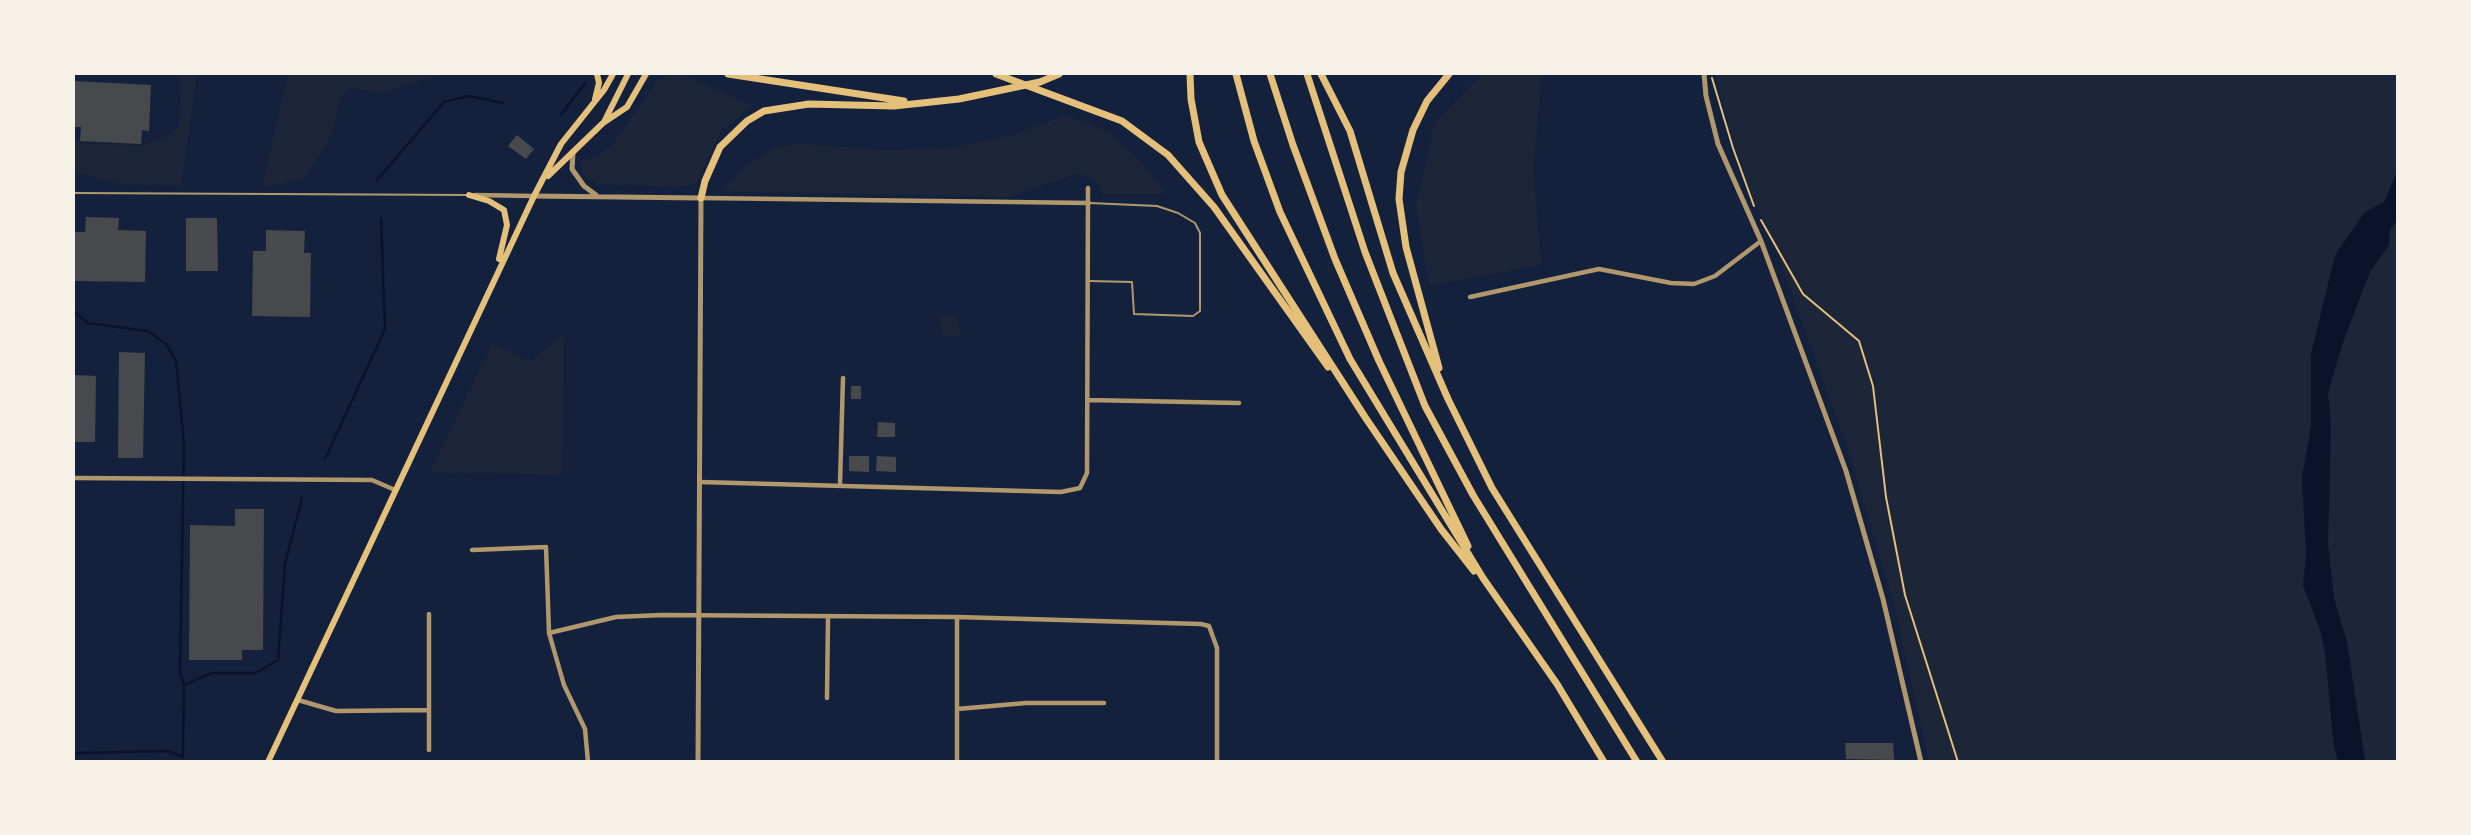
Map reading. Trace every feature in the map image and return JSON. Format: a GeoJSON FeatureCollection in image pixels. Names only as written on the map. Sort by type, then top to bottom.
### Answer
{"type":"FeatureCollection","features":[{"type":"Feature","properties":{"kind":"highway"},"geometry":{"type":"LineString","coordinates":[[728,74],[880,99],[933,102]]}},
{"type":"Feature","properties":{"kind":"highway"},"geometry":{"type":"LineString","coordinates":[[996,74],[1073,100],[1122,121],[1147,137],[1193,181],[1365,417]]}},
{"type":"Feature","properties":{"kind":"highway"},"geometry":{"type":"LineString","coordinates":[[701,198],[720,147],[747,121],[764,111],[808,104],[894,106],[933,102],[1040,82],[1059,74]]}},
{"type":"Feature","properties":{"kind":"highway"},"geometry":{"type":"LineString","coordinates":[[1190,74],[1194,119],[1212,175],[1235,218],[1441,529],[1516,624]]}},
{"type":"Feature","properties":{"kind":"highway"},"geometry":{"type":"LineString","coordinates":[[1236,74],[1254,141],[1296,250],[1361,378],[1483,578],[1516,624],[1604,761]]}},
{"type":"Feature","properties":{"kind":"highway"},"geometry":{"type":"LineString","coordinates":[[1307,74],[1365,252],[1425,406],[1473,495],[1637,761]]}},
{"type":"Feature","properties":{"kind":"highway"},"geometry":{"type":"LineString","coordinates":[[1321,74],[1350,131],[1393,273],[1448,399],[1492,488],[1663,761]]}},
{"type":"Feature","properties":{"kind":"highway"},"geometry":{"type":"LineString","coordinates":[[1448,399],[1406,247],[1399,199],[1401,172],[1413,130],[1427,101],[1449,74]]}},
{"type":"Feature","properties":{"kind":"highway"},"geometry":{"type":"LineString","coordinates":[[1271,76],[1335,260],[1379,361],[1483,578]]}},
{"type":"Feature","properties":{"kind":"main road"},"geometry":{"type":"LineString","coordinates":[[592,105],[599,83],[597,74]]}},
{"type":"Feature","properties":{"kind":"main road"},"geometry":{"type":"LineString","coordinates":[[268,761],[534,196],[561,144],[613,74]]}},
{"type":"Feature","properties":{"kind":"main road"},"geometry":{"type":"LineString","coordinates":[[603,123],[628,74]]}},
{"type":"Feature","properties":{"kind":"main road"},"geometry":{"type":"LineString","coordinates":[[544,180],[603,123],[627,107],[646,74]]}},
{"type":"Feature","properties":{"kind":"main road"},"geometry":{"type":"LineString","coordinates":[[469,195],[504,210],[507,225],[495,275]]}},
{"type":"Feature","properties":{"kind":"street"},"geometry":{"type":"LineString","coordinates":[[1704,74],[1706,96],[1718,144],[1762,241],[1814,378],[1866,538],[1921,761]]}},
{"type":"Feature","properties":{"kind":"street"},"geometry":{"type":"LineString","coordinates":[[573,152],[572,169],[584,187],[597,195]]}},
{"type":"Feature","properties":{"kind":"street"},"geometry":{"type":"LineString","coordinates":[[700,482],[1061,492],[1080,488],[1087,473],[1088,188]]}},
{"type":"Feature","properties":{"kind":"street"},"geometry":{"type":"LineString","coordinates":[[469,195],[1089,203]]}},
{"type":"Feature","properties":{"kind":"street"},"geometry":{"type":"LineString","coordinates":[[698,761],[701,198]]}},
{"type":"Feature","properties":{"kind":"street"},"geometry":{"type":"LineString","coordinates":[[1470,297],[1599,269],[1671,283],[1694,284],[1715,276],[1762,241]]}},
{"type":"Feature","properties":{"kind":"street"},"geometry":{"type":"LineString","coordinates":[[840,484],[844,378]]}},
{"type":"Feature","properties":{"kind":"street"},"geometry":{"type":"LineString","coordinates":[[1088,400],[1239,403]]}},
{"type":"Feature","properties":{"kind":"street"},"geometry":{"type":"LineString","coordinates":[[74,478],[372,480],[395,490]]}},
{"type":"Feature","properties":{"kind":"street"},"geometry":{"type":"LineString","coordinates":[[472,550],[546,547],[549,633],[561,677],[585,729],[588,761]]}},
{"type":"Feature","properties":{"kind":"street"},"geometry":{"type":"LineString","coordinates":[[429,614],[429,750]]}},
{"type":"Feature","properties":{"kind":"street"},"geometry":{"type":"LineString","coordinates":[[549,633],[618,617],[699,615],[957,617],[1189,623],[1209,626],[1217,648],[1217,761]]}},
{"type":"Feature","properties":{"kind":"street"},"geometry":{"type":"LineString","coordinates":[[827,698],[828,617]]}},
{"type":"Feature","properties":{"kind":"street"},"geometry":{"type":"LineString","coordinates":[[957,617],[957,761]]}},
{"type":"Feature","properties":{"kind":"street"},"geometry":{"type":"LineString","coordinates":[[298,700],[325,710],[429,710]]}},
{"type":"Feature","properties":{"kind":"street"},"geometry":{"type":"LineString","coordinates":[[957,709],[1027,703],[1104,703]]}},
{"type":"Feature","properties":{"kind":"lane"},"geometry":{"type":"LineString","coordinates":[[74,193],[469,195]]}},
{"type":"Feature","properties":{"kind":"lane"},"geometry":{"type":"LineString","coordinates":[[1089,203],[1157,206],[1178,212],[1195,223],[1200,246],[1198,314],[1135,314],[1132,282],[1089,281]]}},
{"type":"Feature","properties":{"kind":"path"},"geometry":{"type":"LineString","coordinates":[[1712,74],[1733,148],[1754,206]]}},
{"type":"Feature","properties":{"kind":"path"},"geometry":{"type":"LineString","coordinates":[[1758,216],[1803,294],[1859,341],[1873,386],[1888,509],[1905,595],[1958,761]]}},
{"type":"Feature","properties":{"kind":"shaded area"},"geometry":{"type":"Polygon","coordinates":[[[178,74],[197,74],[181,186],[121,184],[74,172],[74,137],[81,143],[142,146],[168,136],[179,127],[181,92],[178,74]]]}},
{"type":"Feature","properties":{"kind":"shaded area"},"geometry":{"type":"Polygon","coordinates":[[[288,74],[443,74],[380,93],[350,88],[340,97],[332,133],[305,179],[262,187],[288,74]]]}},
{"type":"Feature","properties":{"kind":"shaded area"},"geometry":{"type":"Polygon","coordinates":[[[669,74],[683,75],[752,106],[720,132],[698,180],[689,186],[673,187],[598,184],[585,176],[580,166],[583,160],[597,157],[614,143],[657,81],[669,74]]]}},
{"type":"Feature","properties":{"kind":"shaded area"},"geometry":{"type":"Polygon","coordinates":[[[1482,74],[1542,74],[1533,168],[1541,265],[1429,286],[1416,205],[1435,122],[1482,74]]]}},
{"type":"Feature","properties":{"kind":"shaded area"},"geometry":{"type":"Polygon","coordinates":[[[1715,74],[2397,74],[2397,761],[1929,761],[1895,608],[1847,446],[1769,232],[1742,173],[1715,74]]]}},
{"type":"Feature","properties":{"kind":"shaded area"},"geometry":{"type":"Polygon","coordinates":[[[1066,115],[1110,133],[1143,164],[1167,194],[1102,194],[1098,182],[1083,174],[1075,174],[1009,197],[722,191],[744,166],[777,147],[798,144],[889,150],[951,148],[1018,134],[1066,115]]]}},
{"type":"Feature","properties":{"kind":"shaded area"},"geometry":{"type":"Polygon","coordinates":[[[2397,172],[2397,220],[2390,230],[2389,245],[2370,272],[2343,342],[2328,393],[2331,424],[2328,544],[2334,598],[2347,642],[2365,761],[2338,761],[2334,747],[2325,653],[2320,630],[2303,585],[2306,554],[2302,477],[2311,426],[2311,354],[2335,255],[2365,212],[2384,202],[2397,172]]]}},
{"type":"Feature","properties":{"kind":"shaded area"},"geometry":{"type":"Polygon","coordinates":[[[940,315],[956,315],[961,336],[942,336],[940,315]]]}},
{"type":"Feature","properties":{"kind":"shaded area"},"geometry":{"type":"Polygon","coordinates":[[[564,334],[562,475],[430,472],[492,344],[531,361],[564,334]]]}},
{"type":"Feature","properties":{"kind":"building"},"geometry":{"type":"Polygon","coordinates":[[[74,81],[151,85],[149,131],[142,130],[141,144],[80,141],[81,127],[74,127],[74,81]]]}},
{"type":"Feature","properties":{"kind":"building"},"geometry":{"type":"Polygon","coordinates":[[[517,135],[534,149],[526,159],[508,146],[517,135]]]}},
{"type":"Feature","properties":{"kind":"building"},"geometry":{"type":"Polygon","coordinates":[[[86,217],[119,218],[118,230],[146,231],[145,282],[74,281],[74,232],[85,232],[86,217]]]}},
{"type":"Feature","properties":{"kind":"building"},"geometry":{"type":"Polygon","coordinates":[[[186,218],[217,218],[218,271],[186,271],[186,218]]]}},
{"type":"Feature","properties":{"kind":"building"},"geometry":{"type":"Polygon","coordinates":[[[266,230],[305,231],[304,253],[311,253],[310,317],[252,316],[253,251],[266,251],[266,230]]]}},
{"type":"Feature","properties":{"kind":"building"},"geometry":{"type":"Polygon","coordinates":[[[119,352],[145,353],[143,458],[118,458],[119,352]]]}},
{"type":"Feature","properties":{"kind":"building"},"geometry":{"type":"Polygon","coordinates":[[[74,375],[96,376],[95,442],[74,442],[74,375]]]}},
{"type":"Feature","properties":{"kind":"building"},"geometry":{"type":"Polygon","coordinates":[[[851,386],[861,386],[861,399],[851,399],[851,386]]]}},
{"type":"Feature","properties":{"kind":"building"},"geometry":{"type":"Polygon","coordinates":[[[878,422],[895,423],[895,437],[877,437],[878,422]]]}},
{"type":"Feature","properties":{"kind":"building"},"geometry":{"type":"Polygon","coordinates":[[[849,456],[869,456],[869,472],[849,471],[849,456]]]}},
{"type":"Feature","properties":{"kind":"building"},"geometry":{"type":"Polygon","coordinates":[[[877,456],[896,457],[896,472],[876,471],[877,456]]]}},
{"type":"Feature","properties":{"kind":"building"},"geometry":{"type":"Polygon","coordinates":[[[235,509],[264,509],[263,650],[242,650],[242,660],[189,660],[190,525],[235,526],[235,509]]]}},
{"type":"Feature","properties":{"kind":"building"},"geometry":{"type":"Polygon","coordinates":[[[1845,743],[1893,743],[1894,760],[1846,759],[1845,743]]]}},
{"type":"Feature","properties":{"kind":"waterway"},"geometry":{"type":"LineString","coordinates":[[561,115],[585,83]]}},
{"type":"Feature","properties":{"kind":"waterway"},"geometry":{"type":"LineString","coordinates":[[377,180],[444,102],[469,96],[503,103]]}},
{"type":"Feature","properties":{"kind":"waterway"},"geometry":{"type":"LineString","coordinates":[[325,459],[385,329],[381,219]]}},
{"type":"Feature","properties":{"kind":"waterway"},"geometry":{"type":"LineString","coordinates":[[74,312],[88,323],[148,331],[166,344],[176,361],[184,443],[180,673],[184,684]]}},
{"type":"Feature","properties":{"kind":"waterway"},"geometry":{"type":"LineString","coordinates":[[74,753],[169,751],[183,757],[184,685],[212,673],[256,673],[278,660],[285,564],[302,498]]}}]}
